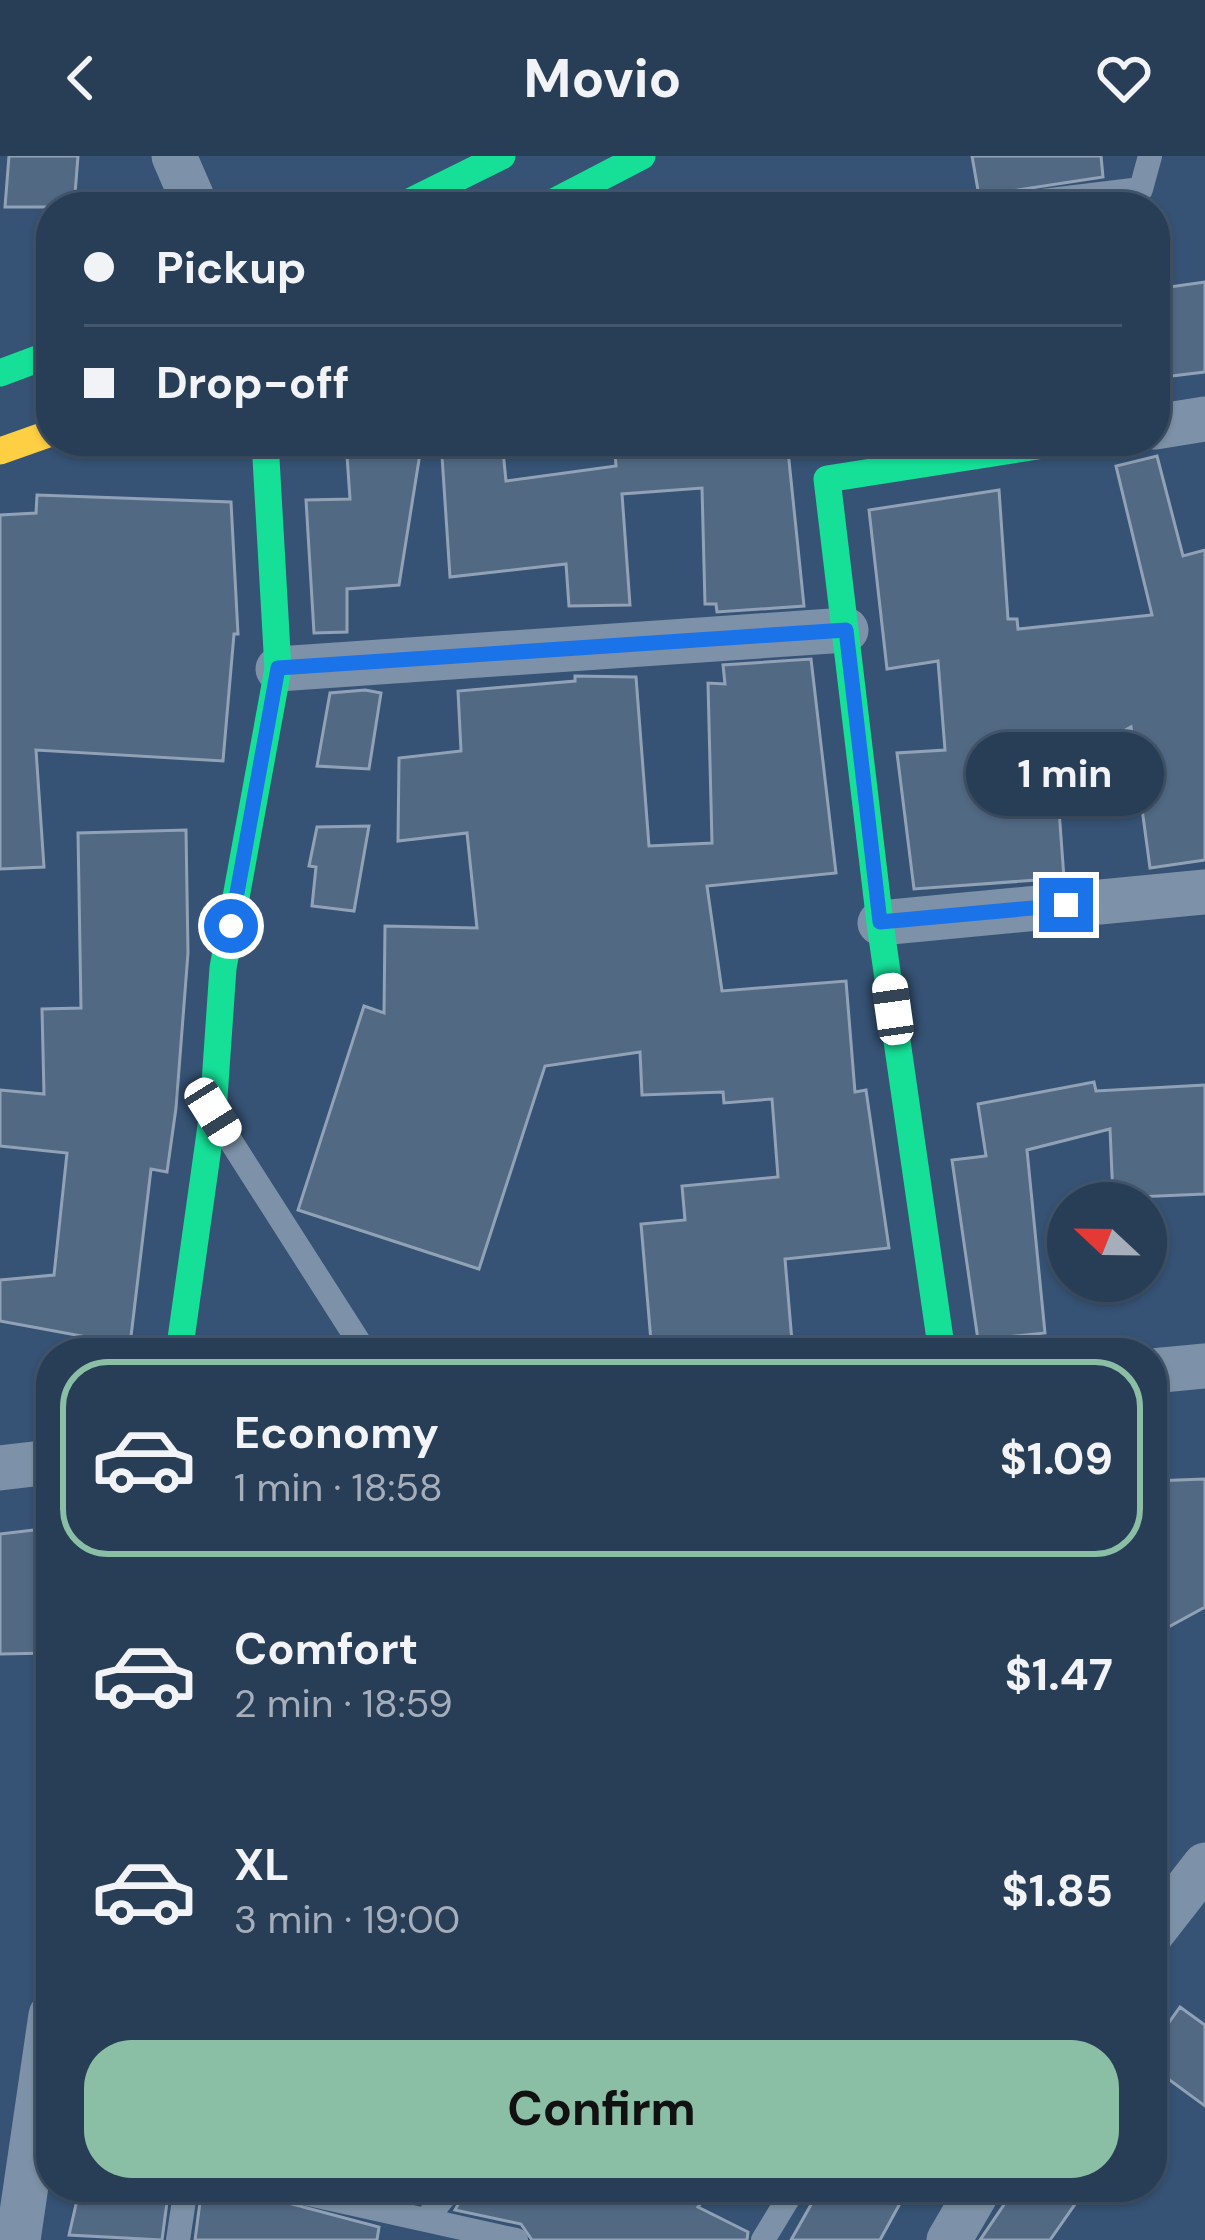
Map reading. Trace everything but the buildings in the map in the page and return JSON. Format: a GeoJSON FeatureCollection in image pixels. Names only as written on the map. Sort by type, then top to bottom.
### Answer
{"type":"FeatureCollection","features":[{"type":"Feature","properties":{"kind":"street"},"geometry":{"type":"LineString","coordinates":[[175,156],[190,192]]}},
{"type":"Feature","properties":{"kind":"street"},"geometry":{"type":"LineString","coordinates":[[429,192],[502,156]]}},
{"type":"Feature","properties":{"kind":"street"},"geometry":{"type":"LineString","coordinates":[[573,192],[642,156]]}},
{"type":"Feature","properties":{"kind":"street"},"geometry":{"type":"LineString","coordinates":[[0,374],[36,360]]}},
{"type":"Feature","properties":{"kind":"street"},"geometry":{"type":"LineString","coordinates":[[1170,425],[1205,419]]}},
{"type":"Feature","properties":{"kind":"street"},"geometry":{"type":"LineString","coordinates":[[0,452],[36,439]]}},
{"type":"Feature","properties":{"kind":"street"},"geometry":{"type":"LineString","coordinates":[[180,1338],[213,1112],[223,968],[278,668],[267,456]]}},
{"type":"Feature","properties":{"kind":"street"},"geometry":{"type":"LineString","coordinates":[[940,1338],[880,922],[826,479],[973,456]]}},
{"type":"Feature","properties":{"kind":"street"},"geometry":{"type":"LineString","coordinates":[[278,668],[846,630]]}},
{"type":"Feature","properties":{"kind":"street"},"geometry":{"type":"LineString","coordinates":[[880,922],[1205,892]]}},
{"type":"Feature","properties":{"kind":"street"},"geometry":{"type":"LineString","coordinates":[[1167,1370],[1205,1366]]}},
{"type":"Feature","properties":{"kind":"street"},"geometry":{"type":"LineString","coordinates":[[0,1468],[36,1464]]}},
{"type":"Feature","properties":{"kind":"street"},"geometry":{"type":"LineString","coordinates":[[1167,1914],[1205,1865]]}},
{"type":"Feature","properties":{"kind":"street"},"geometry":{"type":"LineString","coordinates":[[28,2238],[36,2160]]}},
{"type":"Feature","properties":{"kind":"street"},"geometry":{"type":"LineString","coordinates":[[949,2240],[971,2202]]}},
{"type":"Feature","properties":{"kind":"lane"},"geometry":{"type":"LineString","coordinates":[[1109,192],[1141,188],[1150,156]]}},
{"type":"Feature","properties":{"kind":"lane"},"geometry":{"type":"LineString","coordinates":[[213,1112],[356,1338]]}},
{"type":"Feature","properties":{"kind":"lane"},"geometry":{"type":"LineString","coordinates":[[178,2240],[184,2202]]}},
{"type":"Feature","properties":{"kind":"lane"},"geometry":{"type":"LineString","coordinates":[[350,2202],[516,2240]]}},
{"type":"Feature","properties":{"kind":"lane"},"geometry":{"type":"LineString","coordinates":[[427,2218],[440,2202]]}},
{"type":"Feature","properties":{"kind":"lane"},"geometry":{"type":"LineString","coordinates":[[763,2240],[786,2202]]}},
{"type":"Feature","properties":{"kind":"traffic: fast"},"geometry":{"type":"LineString","coordinates":[[429,192],[502,156]]}},
{"type":"Feature","properties":{"kind":"traffic: fast"},"geometry":{"type":"LineString","coordinates":[[573,192],[642,156]]}},
{"type":"Feature","properties":{"kind":"traffic: fast"},"geometry":{"type":"LineString","coordinates":[[0,373],[36,360]]}},
{"type":"Feature","properties":{"kind":"traffic: fast"},"geometry":{"type":"LineString","coordinates":[[181,1338],[213,1112],[223,968],[278,669],[266,456]]}},
{"type":"Feature","properties":{"kind":"traffic: fast"},"geometry":{"type":"LineString","coordinates":[[940,1338],[880,923],[827,479],[973,456]]}},
{"type":"Feature","properties":{"kind":"traffic: slow"},"geometry":{"type":"LineString","coordinates":[[0,451],[36,438]]}},
{"type":"Feature","properties":{"kind":"route"},"geometry":{"type":"LineString","coordinates":[[231,926],[278,668],[846,630],[880,922],[1066,905]]}}]}
